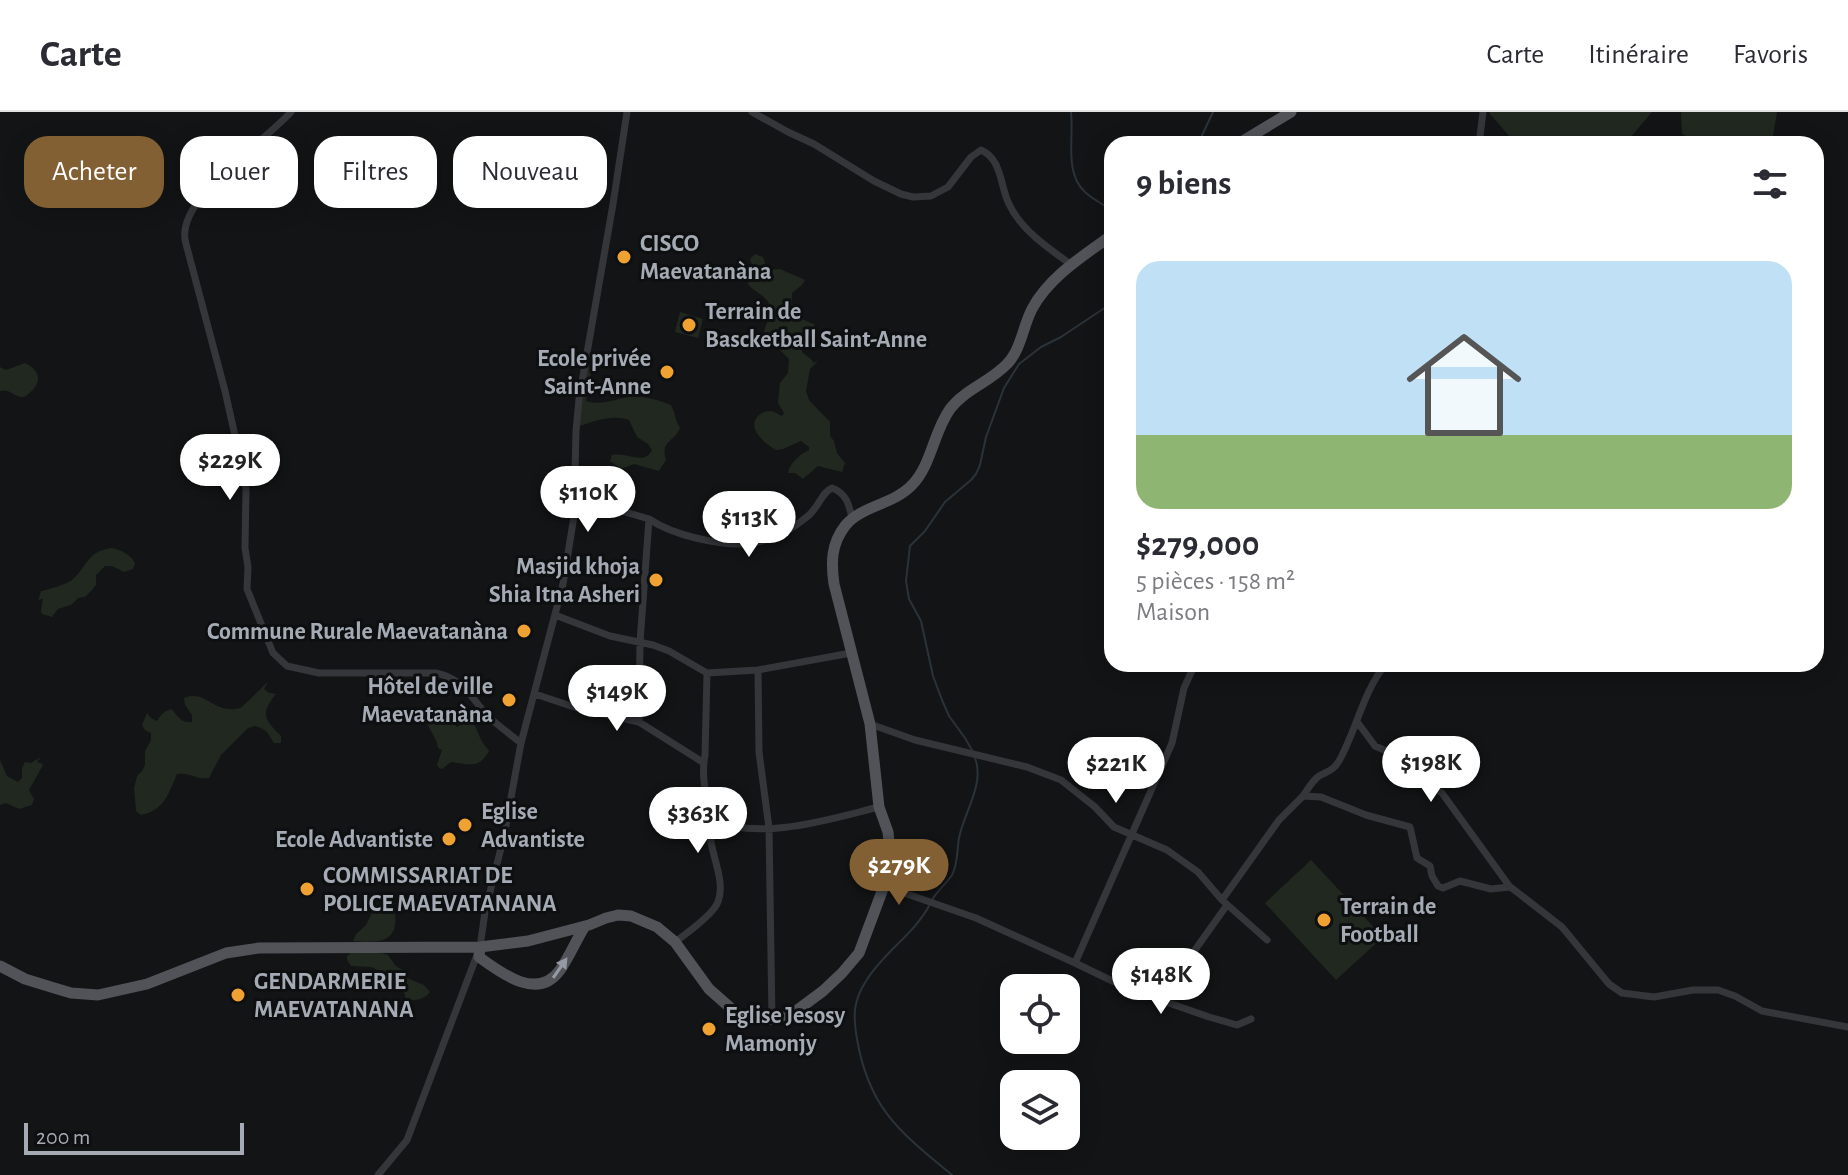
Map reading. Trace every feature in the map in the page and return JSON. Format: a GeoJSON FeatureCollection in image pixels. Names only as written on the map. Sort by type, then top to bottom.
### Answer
{"type":"FeatureCollection","features":[{"type":"Feature","properties":{"kind":"main road"},"geometry":{"type":"LineString","coordinates":[[1251,136],[1291,112]]}},
{"type":"Feature","properties":{"kind":"main road"},"geometry":{"type":"LineString","coordinates":[[0,966],[25,979],[71,993],[114,993],[147,984],[226,953],[259,948],[480,947],[528,941],[618,915],[631,916],[657,927],[675,942],[709,989],[748,1019],[772,1019],[792,1014],[823,991],[859,953],[884,886],[890,852],[888,832],[879,807],[870,724],[834,584],[831,562],[834,546],[852,518],[895,499],[910,487],[919,476],[948,411],[1009,363],[1042,292],[1104,241]]}},
{"type":"Feature","properties":{"kind":"main road"},"geometry":{"type":"LineString","coordinates":[[480,947],[479,957],[494,968],[526,983],[538,985],[551,980],[563,967],[585,926]]}},
{"type":"Feature","properties":{"kind":"street"},"geometry":{"type":"LineString","coordinates":[[291,112],[213,185],[190,216],[185,230],[244,480],[247,589],[273,653],[287,666],[319,673],[436,673],[452,676],[490,717],[521,743]]}},
{"type":"Feature","properties":{"kind":"street"},"geometry":{"type":"LineString","coordinates":[[378,1175],[407,1140],[480,947],[521,743],[569,556],[575,510],[581,499],[575,470],[579,399],[627,112]]}},
{"type":"Feature","properties":{"kind":"street"},"geometry":{"type":"LineString","coordinates":[[1480,136],[1483,112]]}},
{"type":"Feature","properties":{"kind":"street"},"geometry":{"type":"LineString","coordinates":[[755,113],[874,181],[913,197],[931,196],[948,187],[971,157],[981,150],[985,151],[1000,172],[1006,196],[1015,214],[1039,241],[1072,265]]}},
{"type":"Feature","properties":{"kind":"street"},"geometry":{"type":"LineString","coordinates":[[581,499],[649,519],[683,535],[730,545],[767,539],[799,522],[818,507],[825,491],[832,488],[845,497],[852,518]]}},
{"type":"Feature","properties":{"kind":"street"},"geometry":{"type":"LineString","coordinates":[[639,722],[640,642],[649,519]]}},
{"type":"Feature","properties":{"kind":"street"},"geometry":{"type":"LineString","coordinates":[[555,615],[610,636],[669,651],[707,673],[758,670],[851,653]]}},
{"type":"Feature","properties":{"kind":"street"},"geometry":{"type":"LineString","coordinates":[[758,670],[759,752],[769,828],[772,1019]]}},
{"type":"Feature","properties":{"kind":"street"},"geometry":{"type":"LineString","coordinates":[[1075,963],[1172,743],[1184,688],[1191,672]]}},
{"type":"Feature","properties":{"kind":"street"},"geometry":{"type":"LineString","coordinates":[[1160,999],[1279,820],[1319,776],[1329,773],[1337,764],[1358,723],[1369,688],[1379,672]]}},
{"type":"Feature","properties":{"kind":"street"},"geometry":{"type":"LineString","coordinates":[[675,942],[696,926],[718,902],[719,880],[711,842],[704,763],[707,673]]}},
{"type":"Feature","properties":{"kind":"street"},"geometry":{"type":"LineString","coordinates":[[535,694],[580,709],[639,722],[704,763]]}},
{"type":"Feature","properties":{"kind":"street"},"geometry":{"type":"LineString","coordinates":[[1358,723],[1375,746],[1393,754],[1442,793],[1510,887],[1562,927],[1609,984],[1622,993],[1654,997],[1693,990],[1718,990],[1762,1011],[1848,1027]]}},
{"type":"Feature","properties":{"kind":"street"},"geometry":{"type":"LineString","coordinates":[[870,724],[961,753],[1027,767],[1061,780],[1114,827],[1167,850],[1198,872],[1224,903],[1267,940]]}},
{"type":"Feature","properties":{"kind":"street"},"geometry":{"type":"LineString","coordinates":[[1303,796],[1321,797],[1366,815],[1410,827],[1417,858],[1430,866],[1438,886],[1443,888],[1460,881],[1481,888],[1510,887]]}},
{"type":"Feature","properties":{"kind":"street"},"geometry":{"type":"LineString","coordinates":[[710,819],[745,828],[788,828],[879,807]]}},
{"type":"Feature","properties":{"kind":"street"},"geometry":{"type":"LineString","coordinates":[[884,886],[942,905],[1025,939],[1129,989],[1237,1025],[1251,1019]]}},
{"type":"Feature","properties":{"kind":"shaded area"},"geometry":{"type":"Polygon","coordinates":[[[1652,112],[1632,136],[1509,136],[1489,113],[1652,112]]]}},
{"type":"Feature","properties":{"kind":"shaded area"},"geometry":{"type":"Polygon","coordinates":[[[1681,112],[1777,112],[1773,136],[1682,134],[1681,112]]]}},
{"type":"Feature","properties":{"kind":"shaded area"},"geometry":{"type":"Polygon","coordinates":[[[755,254],[763,257],[767,269],[780,269],[805,280],[792,293],[792,300],[796,314],[815,327],[805,340],[802,352],[813,363],[818,361],[810,369],[806,391],[809,400],[830,422],[830,436],[845,463],[842,472],[818,466],[803,479],[795,473],[788,473],[809,447],[801,441],[776,450],[763,440],[754,427],[757,417],[765,412],[782,416],[784,413],[778,403],[780,383],[788,373],[789,359],[779,349],[766,348],[762,343],[772,309],[767,300],[748,284],[753,269],[750,259],[755,254]]]}},
{"type":"Feature","properties":{"kind":"shaded area","name":"Terrain de Bascketball Saint-Anne"},"geometry":{"type":"Polygon","coordinates":[[[680,312],[703,319],[698,338],[675,332],[680,312]]]}},
{"type":"Feature","properties":{"kind":"shaded area"},"geometry":{"type":"Polygon","coordinates":[[[25,363],[38,376],[34,389],[24,397],[0,391],[0,367],[6,370],[25,363]]]}},
{"type":"Feature","properties":{"kind":"shaded area"},"geometry":{"type":"Polygon","coordinates":[[[585,365],[592,366],[586,401],[603,402],[636,396],[671,405],[680,428],[666,445],[666,460],[659,471],[634,464],[621,469],[610,461],[612,455],[640,458],[649,455],[652,450],[637,437],[629,420],[608,418],[575,426],[585,365]]]}},
{"type":"Feature","properties":{"kind":"shaded area"},"geometry":{"type":"Polygon","coordinates":[[[111,548],[131,557],[135,563],[133,569],[124,572],[105,566],[96,575],[96,585],[85,597],[58,609],[52,617],[42,614],[43,598],[38,601],[41,591],[69,582],[92,556],[111,548]]]}},
{"type":"Feature","properties":{"kind":"shaded area"},"geometry":{"type":"Polygon","coordinates":[[[268,682],[264,689],[276,694],[266,716],[281,736],[281,743],[274,743],[261,728],[248,728],[221,755],[209,778],[177,774],[168,794],[155,810],[141,815],[136,811],[134,788],[137,776],[145,765],[145,751],[151,740],[151,733],[142,725],[147,713],[157,721],[163,713],[172,709],[182,720],[192,722],[184,698],[199,697],[223,708],[240,708],[268,682]]]}},
{"type":"Feature","properties":{"kind":"shaded area"},"geometry":{"type":"Polygon","coordinates":[[[437,711],[457,727],[468,720],[474,723],[489,751],[481,761],[472,764],[451,762],[439,768],[437,765],[442,750],[438,748],[426,718],[427,713],[437,711]]]}},
{"type":"Feature","properties":{"kind":"shaded area"},"geometry":{"type":"Polygon","coordinates":[[[41,757],[37,762],[43,764],[42,767],[29,790],[34,799],[32,805],[19,809],[6,803],[0,805],[0,760],[7,776],[18,782],[22,778],[25,762],[31,763],[41,757]]]}},
{"type":"Feature","properties":{"kind":"shaded area","name":"Terrain de Football"},"geometry":{"type":"Polygon","coordinates":[[[1311,860],[1383,937],[1336,980],[1265,903],[1311,860]]]}},
{"type":"Feature","properties":{"kind":"shaded area"},"geometry":{"type":"Polygon","coordinates":[[[381,904],[394,907],[391,934],[380,941],[353,941],[375,907],[381,904]]]}},
{"type":"Feature","properties":{"kind":"shaded area"},"geometry":{"type":"Polygon","coordinates":[[[352,952],[388,955],[409,979],[424,985],[430,992],[419,999],[406,999],[403,987],[396,978],[371,967],[351,966],[347,956],[352,952]]]}},
{"type":"Feature","properties":{"kind":"waterway"},"geometry":{"type":"LineString","coordinates":[[1071,112],[1074,175],[1085,192],[1104,206]]}},
{"type":"Feature","properties":{"kind":"waterway"},"geometry":{"type":"LineString","coordinates":[[1202,136],[1213,112]]}},
{"type":"Feature","properties":{"kind":"waterway"},"geometry":{"type":"LineString","coordinates":[[973,752],[942,700],[933,676],[921,621],[909,599],[906,581],[910,546],[925,531],[945,502],[976,474],[1004,388],[1019,364],[1104,308]]}},
{"type":"Feature","properties":{"kind":"waterway"},"geometry":{"type":"LineString","coordinates":[[932,900],[952,875],[955,866],[959,838],[976,788],[975,758]]}},
{"type":"Feature","properties":{"kind":"waterway"},"geometry":{"type":"LineString","coordinates":[[929,906],[866,981],[856,1002],[855,1023],[862,1063],[879,1101],[902,1132],[952,1175]]}},
{"type":"Feature","properties":{"kind":"place","name":"CISCO Maevatanàna"},"geometry":{"type":"Point","coordinates":[624,257]}},
{"type":"Feature","properties":{"kind":"place","name":"Terrain de Bascketball Saint-Anne"},"geometry":{"type":"Point","coordinates":[689,325]}},
{"type":"Feature","properties":{"kind":"place","name":"Ecole privée Saint-Anne"},"geometry":{"type":"Point","coordinates":[667,372]}},
{"type":"Feature","properties":{"kind":"place","name":"Masjid khoja Shia Itna Asheri"},"geometry":{"type":"Point","coordinates":[656,580]}},
{"type":"Feature","properties":{"kind":"place","name":"Commune Rurale Maevatanàna"},"geometry":{"type":"Point","coordinates":[524,631]}},
{"type":"Feature","properties":{"kind":"place","name":"Hôtel de ville Maevatanàna"},"geometry":{"type":"Point","coordinates":[509,700]}},
{"type":"Feature","properties":{"kind":"place","name":"Eglise Advantiste"},"geometry":{"type":"Point","coordinates":[465,825]}},
{"type":"Feature","properties":{"kind":"place","name":"Ecole Advantiste"},"geometry":{"type":"Point","coordinates":[449,839]}},
{"type":"Feature","properties":{"kind":"place","name":"COMMISSARIAT DE POLICE MAEVATANANA"},"geometry":{"type":"Point","coordinates":[307,889]}},
{"type":"Feature","properties":{"kind":"place","name":"Terrain de Football"},"geometry":{"type":"Point","coordinates":[1324,920]}},
{"type":"Feature","properties":{"kind":"place","name":"GENDARMERIE MAEVATANANA"},"geometry":{"type":"Point","coordinates":[238,995]}},
{"type":"Feature","properties":{"kind":"place","name":"Eglise Jesosy Mamonjy"},"geometry":{"type":"Point","coordinates":[709,1029]}}]}
